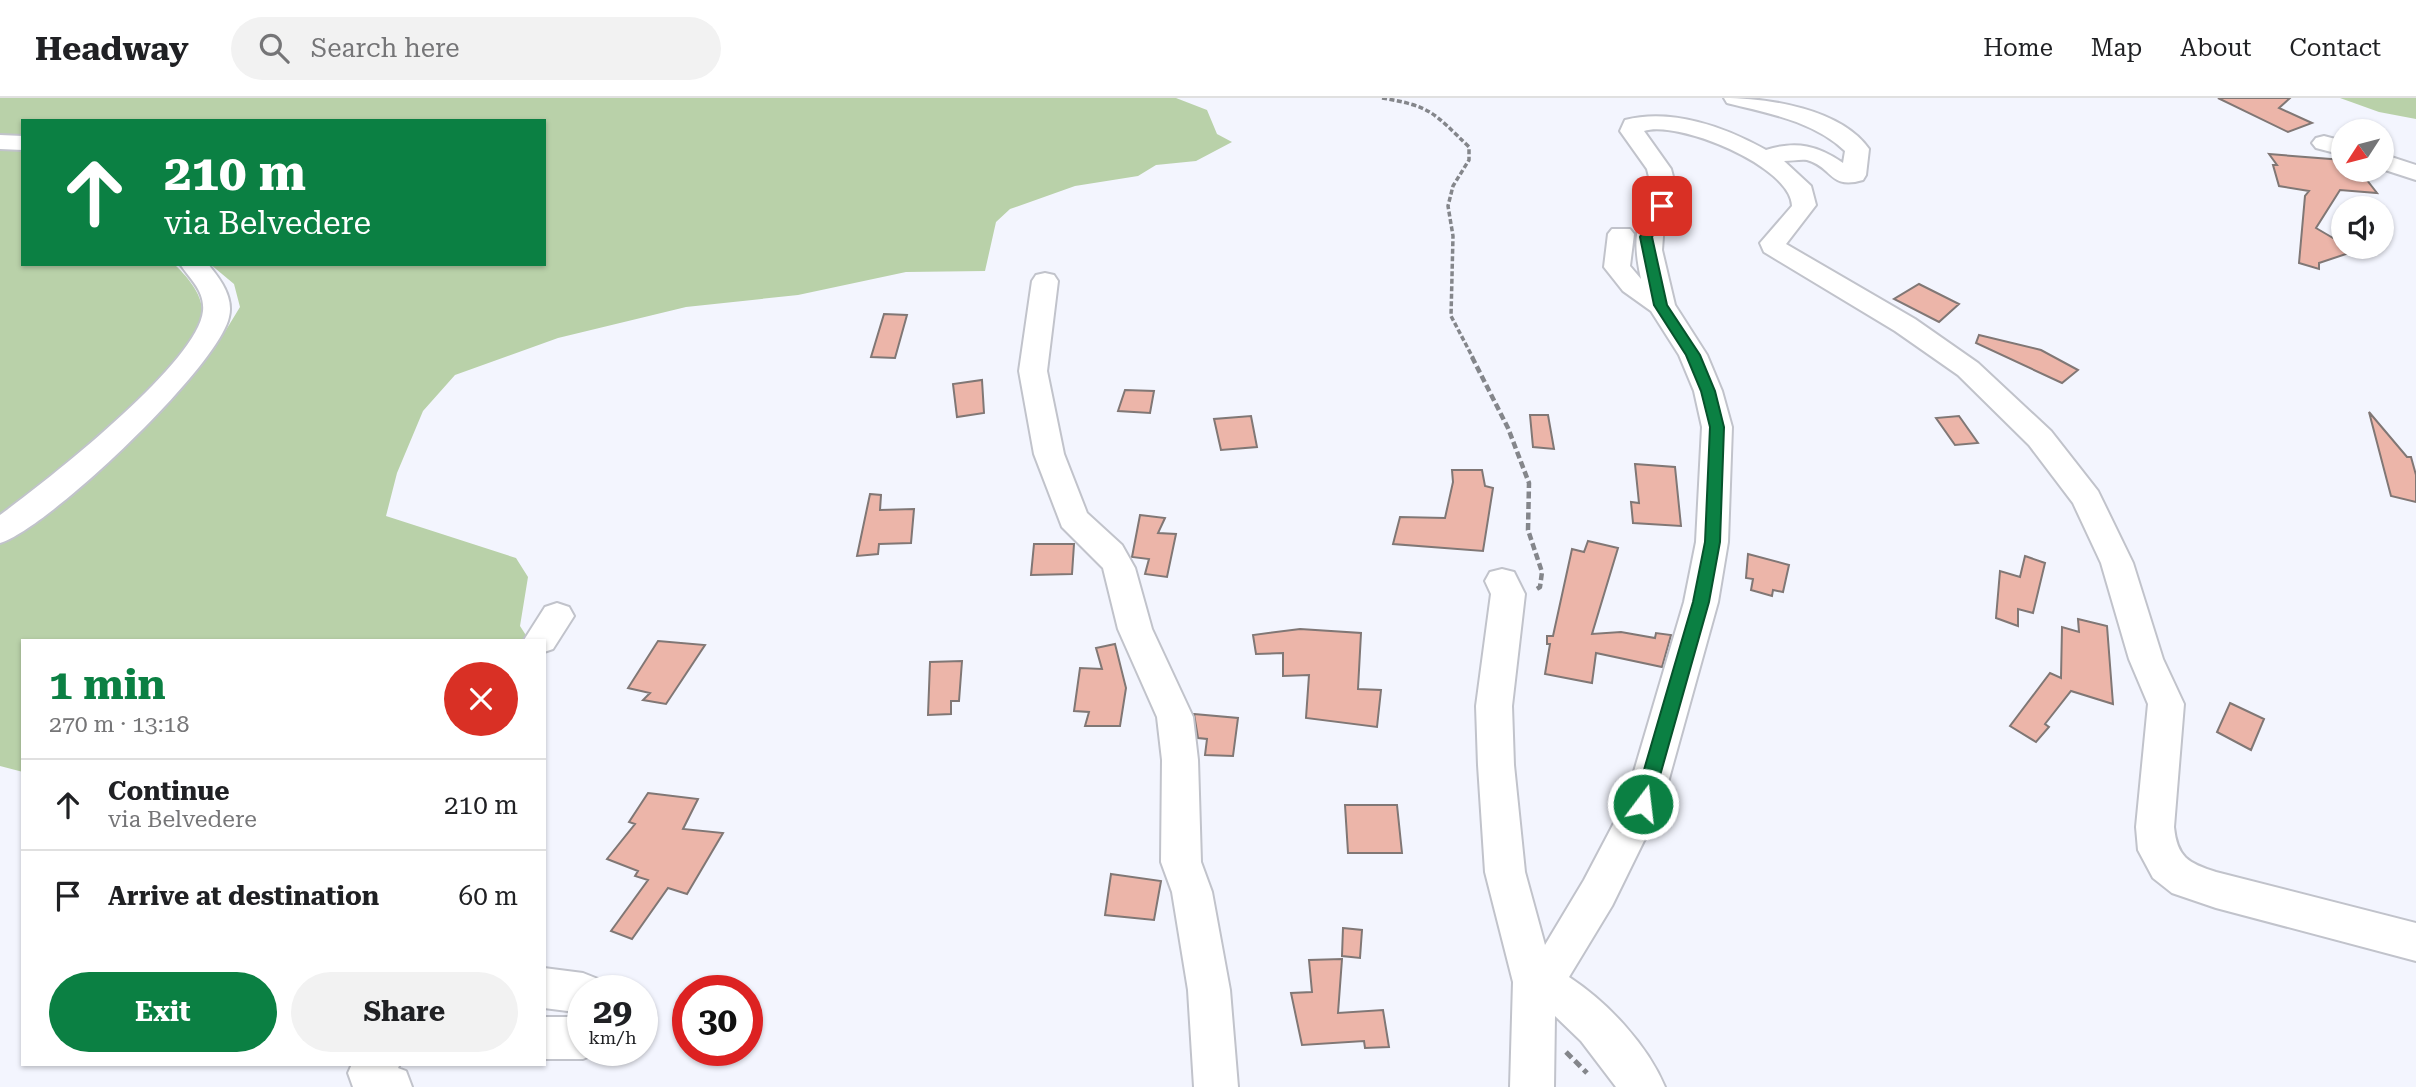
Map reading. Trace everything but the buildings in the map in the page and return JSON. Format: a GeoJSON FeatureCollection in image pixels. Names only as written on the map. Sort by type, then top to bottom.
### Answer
{"type":"FeatureCollection","features":[{"type":"Feature","properties":{"kind":"street"},"geometry":{"type":"LineString","coordinates":[[1735,98],[1779,108],[1847,138],[1857,149],[1854,175],[1847,177],[1813,153],[1777,154],[1767,159]]}},
{"type":"Feature","properties":{"kind":"street"},"geometry":{"type":"LineString","coordinates":[[1534,982],[1559,959],[1598,893],[1643,804],[1701,602],[1710,554],[1717,427],[1708,391],[1693,355],[1661,305],[1646,237],[1662,206],[1668,203],[1659,169],[1632,131],[1633,125],[1656,121],[1686,127],[1767,159],[1790,176],[1803,193],[1804,207],[1773,243],[1773,247],[1905,325],[1968,369],[2040,438],[2087,499],[2117,563],[2146,659],[2166,704],[2155,827],[2157,850],[2167,866],[2186,880],[2216,890],[2416,942]]}},
{"type":"Feature","properties":{"kind":"street"},"geometry":{"type":"LineString","coordinates":[[0,142],[21,143]]}},
{"type":"Feature","properties":{"kind":"street"},"geometry":{"type":"LineString","coordinates":[[2394,165],[2416,173]]}},
{"type":"Feature","properties":{"kind":"street"},"geometry":{"type":"LineString","coordinates":[[1621,234],[1617,267],[1632,285],[1661,305]]}},
{"type":"Feature","properties":{"kind":"street"},"geometry":{"type":"LineString","coordinates":[[0,531],[108,446],[152,402],[202,345],[216,316],[216,295],[194,266]]}},
{"type":"Feature","properties":{"kind":"street"},"geometry":{"type":"LineString","coordinates":[[1045,281],[1032,371],[1049,454],[1073,519],[1111,552],[1119,568],[1135,629],[1175,717],[1180,760],[1181,862],[1192,892],[1209,990],[1216,1087]]}},
{"type":"Feature","properties":{"kind":"street"},"geometry":{"type":"LineString","coordinates":[[1504,596],[1494,706],[1496,765],[1505,872],[1534,982],[1532,1087]]}},
{"type":"Feature","properties":{"kind":"street"},"geometry":{"type":"LineString","coordinates":[[1534,982],[1557,990],[1580,1007],[1643,1087]]}},
{"type":"Feature","properties":{"kind":"street"},"geometry":{"type":"LineString","coordinates":[[546,989],[567,991]]}},
{"type":"Feature","properties":{"kind":"street"},"geometry":{"type":"LineString","coordinates":[[546,1038],[567,1038]]}},
{"type":"Feature","properties":{"kind":"street"},"geometry":{"type":"LineString","coordinates":[[376,1066],[370,1073],[373,1083],[390,1087]]}},
{"type":"Feature","properties":{"kind":"path"},"geometry":{"type":"LineString","coordinates":[[1382,98],[1417,104],[1469,147],[1469,160],[1453,186],[1448,206],[1452,236],[1451,316],[1508,428],[1529,483],[1528,530],[1542,572],[1540,587],[1504,596]]}},
{"type":"Feature","properties":{"kind":"green space"},"geometry":{"type":"Polygon","coordinates":[[[0,98],[1176,98],[1207,110],[1217,134],[1232,142],[1196,161],[1156,165],[1138,176],[1075,186],[1010,209],[996,222],[985,271],[906,272],[798,295],[686,307],[558,338],[455,375],[423,411],[397,473],[386,516],[516,558],[528,577],[520,626],[528,639],[21,639],[21,771],[0,766],[0,545],[153,419],[215,348],[240,307],[234,284],[212,266],[546,266],[546,119],[21,119],[21,135],[0,135],[0,98]]]}},
{"type":"Feature","properties":{"kind":"green space"},"geometry":{"type":"Polygon","coordinates":[[[2340,98],[2416,98],[2416,119],[2379,112],[2340,98]]]}},
{"type":"Feature","properties":{"kind":"green space"},"geometry":{"type":"Polygon","coordinates":[[[0,148],[21,150],[21,266],[176,266],[195,289],[202,311],[199,326],[191,341],[145,393],[86,449],[0,519],[0,148]]]}},
{"type":"Feature","properties":{"kind":"route"},"geometry":{"type":"LineString","coordinates":[[1643,804],[1701,602],[1712,542],[1717,427],[1708,391],[1693,355],[1661,305],[1646,237],[1662,206]]}}]}
